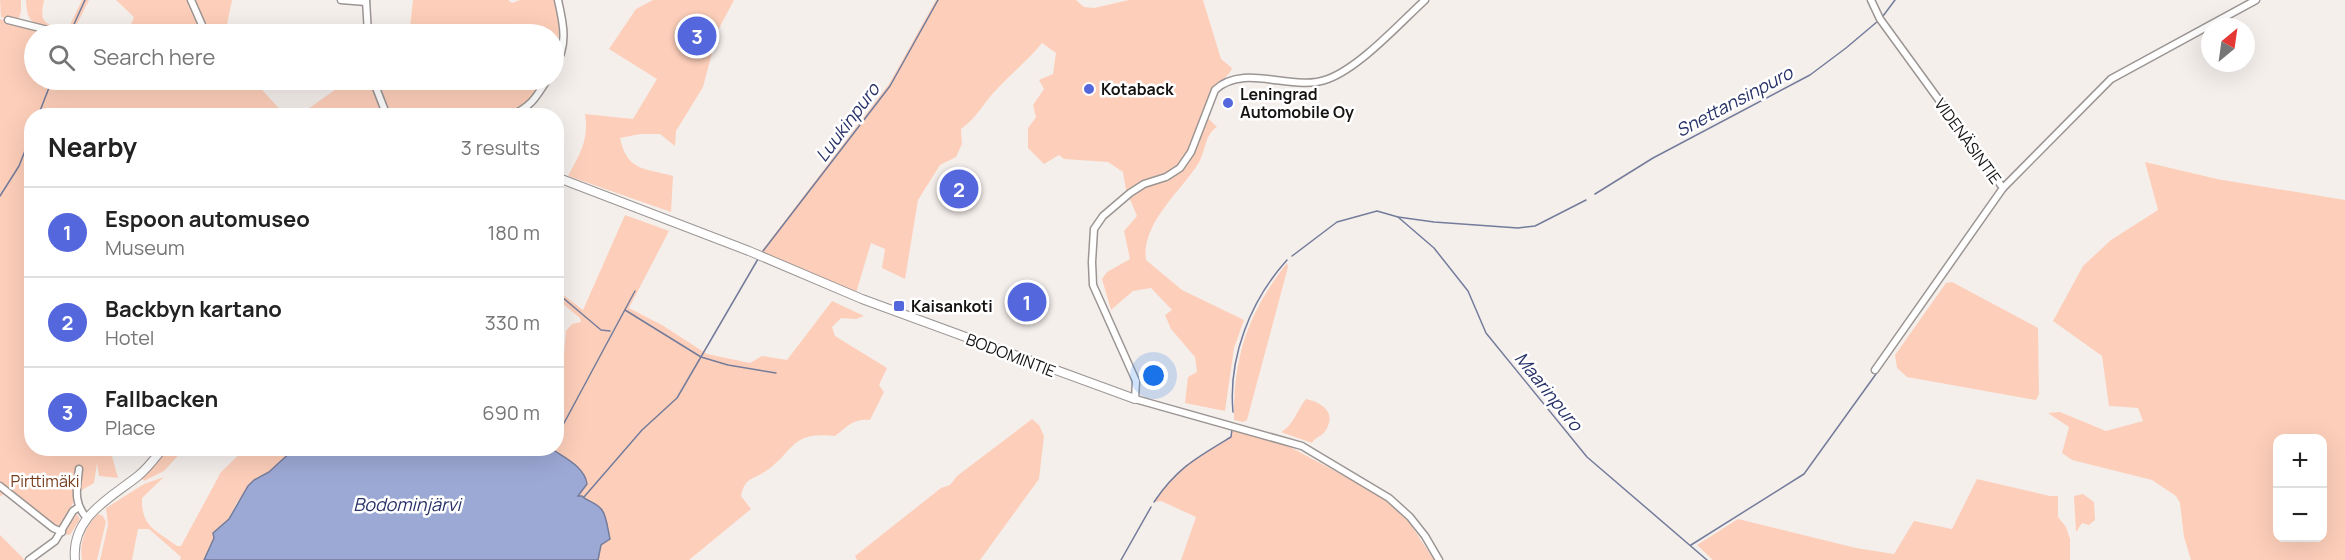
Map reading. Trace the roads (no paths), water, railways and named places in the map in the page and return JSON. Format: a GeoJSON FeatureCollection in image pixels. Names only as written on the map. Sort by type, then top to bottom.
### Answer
{"type":"FeatureCollection","features":[{"type":"Feature","properties":{"kind":"main road","name":"BODOMINTIE"},"geometry":{"type":"LineString","coordinates":[[564,180],[872,302],[1135,399]]}},
{"type":"Feature","properties":{"kind":"main road"},"geometry":{"type":"LineString","coordinates":[[75,560],[76,540],[87,517],[148,467],[157,456]]}},
{"type":"Feature","properties":{"kind":"street"},"geometry":{"type":"LineString","coordinates":[[191,0],[202,24]]}},
{"type":"Feature","properties":{"kind":"street"},"geometry":{"type":"LineString","coordinates":[[341,0],[366,1],[367,24]]}},
{"type":"Feature","properties":{"kind":"street"},"geometry":{"type":"LineString","coordinates":[[558,0],[563,24]]}},
{"type":"Feature","properties":{"kind":"street"},"geometry":{"type":"LineString","coordinates":[[1135,399],[1136,381],[1094,285],[1092,262],[1096,225],[1130,193],[1180,168],[1191,152],[1215,90],[1223,83],[1234,78],[1303,82],[1326,80],[1352,65],[1425,0]]}},
{"type":"Feature","properties":{"kind":"street","name":"VIDENÄSINTIE"},"geometry":{"type":"LineString","coordinates":[[1871,0],[1880,19],[2003,189],[1875,370]]}},
{"type":"Feature","properties":{"kind":"street"},"geometry":{"type":"LineString","coordinates":[[2003,189],[2111,79],[2256,0]]}},
{"type":"Feature","properties":{"kind":"street"},"geometry":{"type":"LineString","coordinates":[[8,21],[24,25]]}},
{"type":"Feature","properties":{"kind":"street"},"geometry":{"type":"LineString","coordinates":[[377,90],[384,108]]}},
{"type":"Feature","properties":{"kind":"street"},"geometry":{"type":"LineString","coordinates":[[527,108],[541,90]]}},
{"type":"Feature","properties":{"kind":"street","name":"BODOMINTIE"},"geometry":{"type":"LineString","coordinates":[[1135,399],[1302,446],[1389,498],[1415,524],[1440,560]]}},
{"type":"Feature","properties":{"kind":"street"},"geometry":{"type":"LineString","coordinates":[[79,469],[76,499],[78,507],[87,517]]}},
{"type":"Feature","properties":{"kind":"street"},"geometry":{"type":"LineString","coordinates":[[0,486],[53,528],[62,532]]}},
{"type":"Feature","properties":{"kind":"street"},"geometry":{"type":"LineString","coordinates":[[29,560],[55,541],[73,511],[78,507]]}},
{"type":"Feature","properties":{"kind":"water","name":"Bodominjärvi"},"geometry":{"type":"Polygon","coordinates":[[[286,456],[562,456],[583,473],[587,484],[578,496],[582,496],[602,510],[610,539],[601,545],[598,560],[204,560],[214,538],[213,533],[229,519],[248,486],[269,472],[286,456]]]}},
{"type":"Feature","properties":{"kind":"waterway"},"geometry":{"type":"LineString","coordinates":[[74,24],[85,0]]}},
{"type":"Feature","properties":{"kind":"waterway","name":"Luukinpuro"},"geometry":{"type":"LineString","coordinates":[[763,251],[890,86],[938,0]]}},
{"type":"Feature","properties":{"kind":"waterway","name":"Snettansinpuro"},"geometry":{"type":"LineString","coordinates":[[1883,16],[1895,0]]}},
{"type":"Feature","properties":{"kind":"waterway","name":"Snettansinpuro"},"geometry":{"type":"LineString","coordinates":[[1595,194],[1653,158],[1810,75],[1878,21]]}},
{"type":"Feature","properties":{"kind":"waterway"},"geometry":{"type":"LineString","coordinates":[[41,108],[48,90]]}},
{"type":"Feature","properties":{"kind":"waterway"},"geometry":{"type":"LineString","coordinates":[[0,196],[19,166],[24,153]]}},
{"type":"Feature","properties":{"kind":"waterway","name":"Snettansinpuro"},"geometry":{"type":"LineString","coordinates":[[1292,256],[1337,222],[1377,211],[1398,217],[1434,222],[1518,228],[1535,226],[1586,200]]}},
{"type":"Feature","properties":{"kind":"waterway","name":"Maarinpuro"},"geometry":{"type":"LineString","coordinates":[[1398,217],[1434,248],[1468,291],[1486,333],[1587,457],[1707,560]]}},
{"type":"Feature","properties":{"kind":"waterway","name":"Luukinpuro"},"geometry":{"type":"LineString","coordinates":[[584,497],[642,430],[677,398],[758,259]]}},
{"type":"Feature","properties":{"kind":"waterway"},"geometry":{"type":"LineString","coordinates":[[1233,412],[1234,371],[1244,331],[1262,293],[1287,260]]}},
{"type":"Feature","properties":{"kind":"waterway"},"geometry":{"type":"LineString","coordinates":[[564,423],[635,291]]}},
{"type":"Feature","properties":{"kind":"waterway"},"geometry":{"type":"LineString","coordinates":[[564,299],[601,330],[610,331]]}},
{"type":"Feature","properties":{"kind":"waterway"},"geometry":{"type":"LineString","coordinates":[[625,310],[701,357],[728,365],[776,373]]}},
{"type":"Feature","properties":{"kind":"waterway"},"geometry":{"type":"LineString","coordinates":[[1691,545],[1804,474],[1876,374]]}},
{"type":"Feature","properties":{"kind":"waterway"},"geometry":{"type":"LineString","coordinates":[[1154,502],[1179,472],[1231,437],[1232,429]]}},
{"type":"Feature","properties":{"kind":"waterway"},"geometry":{"type":"LineString","coordinates":[[1121,560],[1151,507]]}},
{"type":"Feature","properties":{"kind":"place","name":"Fallbacken"},"geometry":{"type":"Point","coordinates":[697,36]}},
{"type":"Feature","properties":{"kind":"place","name":"Kotaback"},"geometry":{"type":"Point","coordinates":[1089,89]}},
{"type":"Feature","properties":{"kind":"place","name":"Leningrad Automobile Oy"},"geometry":{"type":"Point","coordinates":[1228,103]}},
{"type":"Feature","properties":{"kind":"place","name":"Backbyn kartano"},"geometry":{"type":"Point","coordinates":[959,189]}},
{"type":"Feature","properties":{"kind":"place","name":"Espoon automuseo"},"geometry":{"type":"Point","coordinates":[1027,302]}},
{"type":"Feature","properties":{"kind":"place","name":"Kaisankoti"},"geometry":{"type":"Point","coordinates":[899,306]}},
{"type":"Feature","properties":{"kind":"park label","name":"Pirttimäki"},"geometry":{"type":"Point","coordinates":[45,481]}}]}
